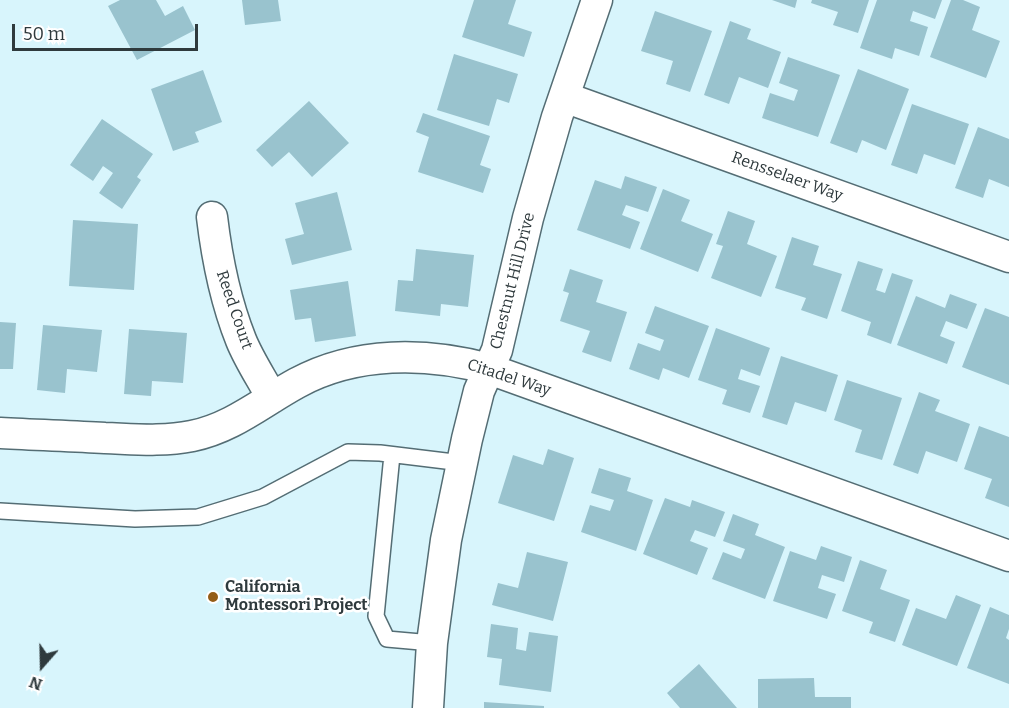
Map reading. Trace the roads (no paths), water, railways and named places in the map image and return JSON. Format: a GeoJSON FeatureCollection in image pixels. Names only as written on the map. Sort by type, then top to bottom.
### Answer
{"type":"FeatureCollection","features":[{"type":"Feature","properties":{"kind":"street","name":"Chestnut Hill Drive"},"geometry":{"type":"LineString","coordinates":[[428,708],[432,643],[446,540],[479,391],[497,350],[528,219],[564,97],[597,0]]}},
{"type":"Feature","properties":{"kind":"street","name":"Rensselaer Way"},"geometry":{"type":"LineString","coordinates":[[564,97],[1009,257]]}},
{"type":"Feature","properties":{"kind":"street","name":"Reed Court"},"geometry":{"type":"LineString","coordinates":[[212,216],[218,262],[229,305],[242,341],[272,398]]}},
{"type":"Feature","properties":{"kind":"street","name":"Citadel Way"},"geometry":{"type":"LineString","coordinates":[[0,433],[159,440],[192,436],[224,426],[300,382],[328,371],[375,359],[418,356],[457,360],[489,369],[1009,556]]}},
{"type":"Feature","properties":{"kind":"lane"},"geometry":{"type":"LineString","coordinates":[[0,511],[135,519],[198,518],[263,497],[348,452],[392,454],[462,464]]}},
{"type":"Feature","properties":{"kind":"lane"},"geometry":{"type":"LineString","coordinates":[[392,454],[376,616],[387,639],[432,643]]}},
{"type":"Feature","properties":{"kind":"place","name":"California Montessori Project"},"geometry":{"type":"Point","coordinates":[213,597]}}]}
